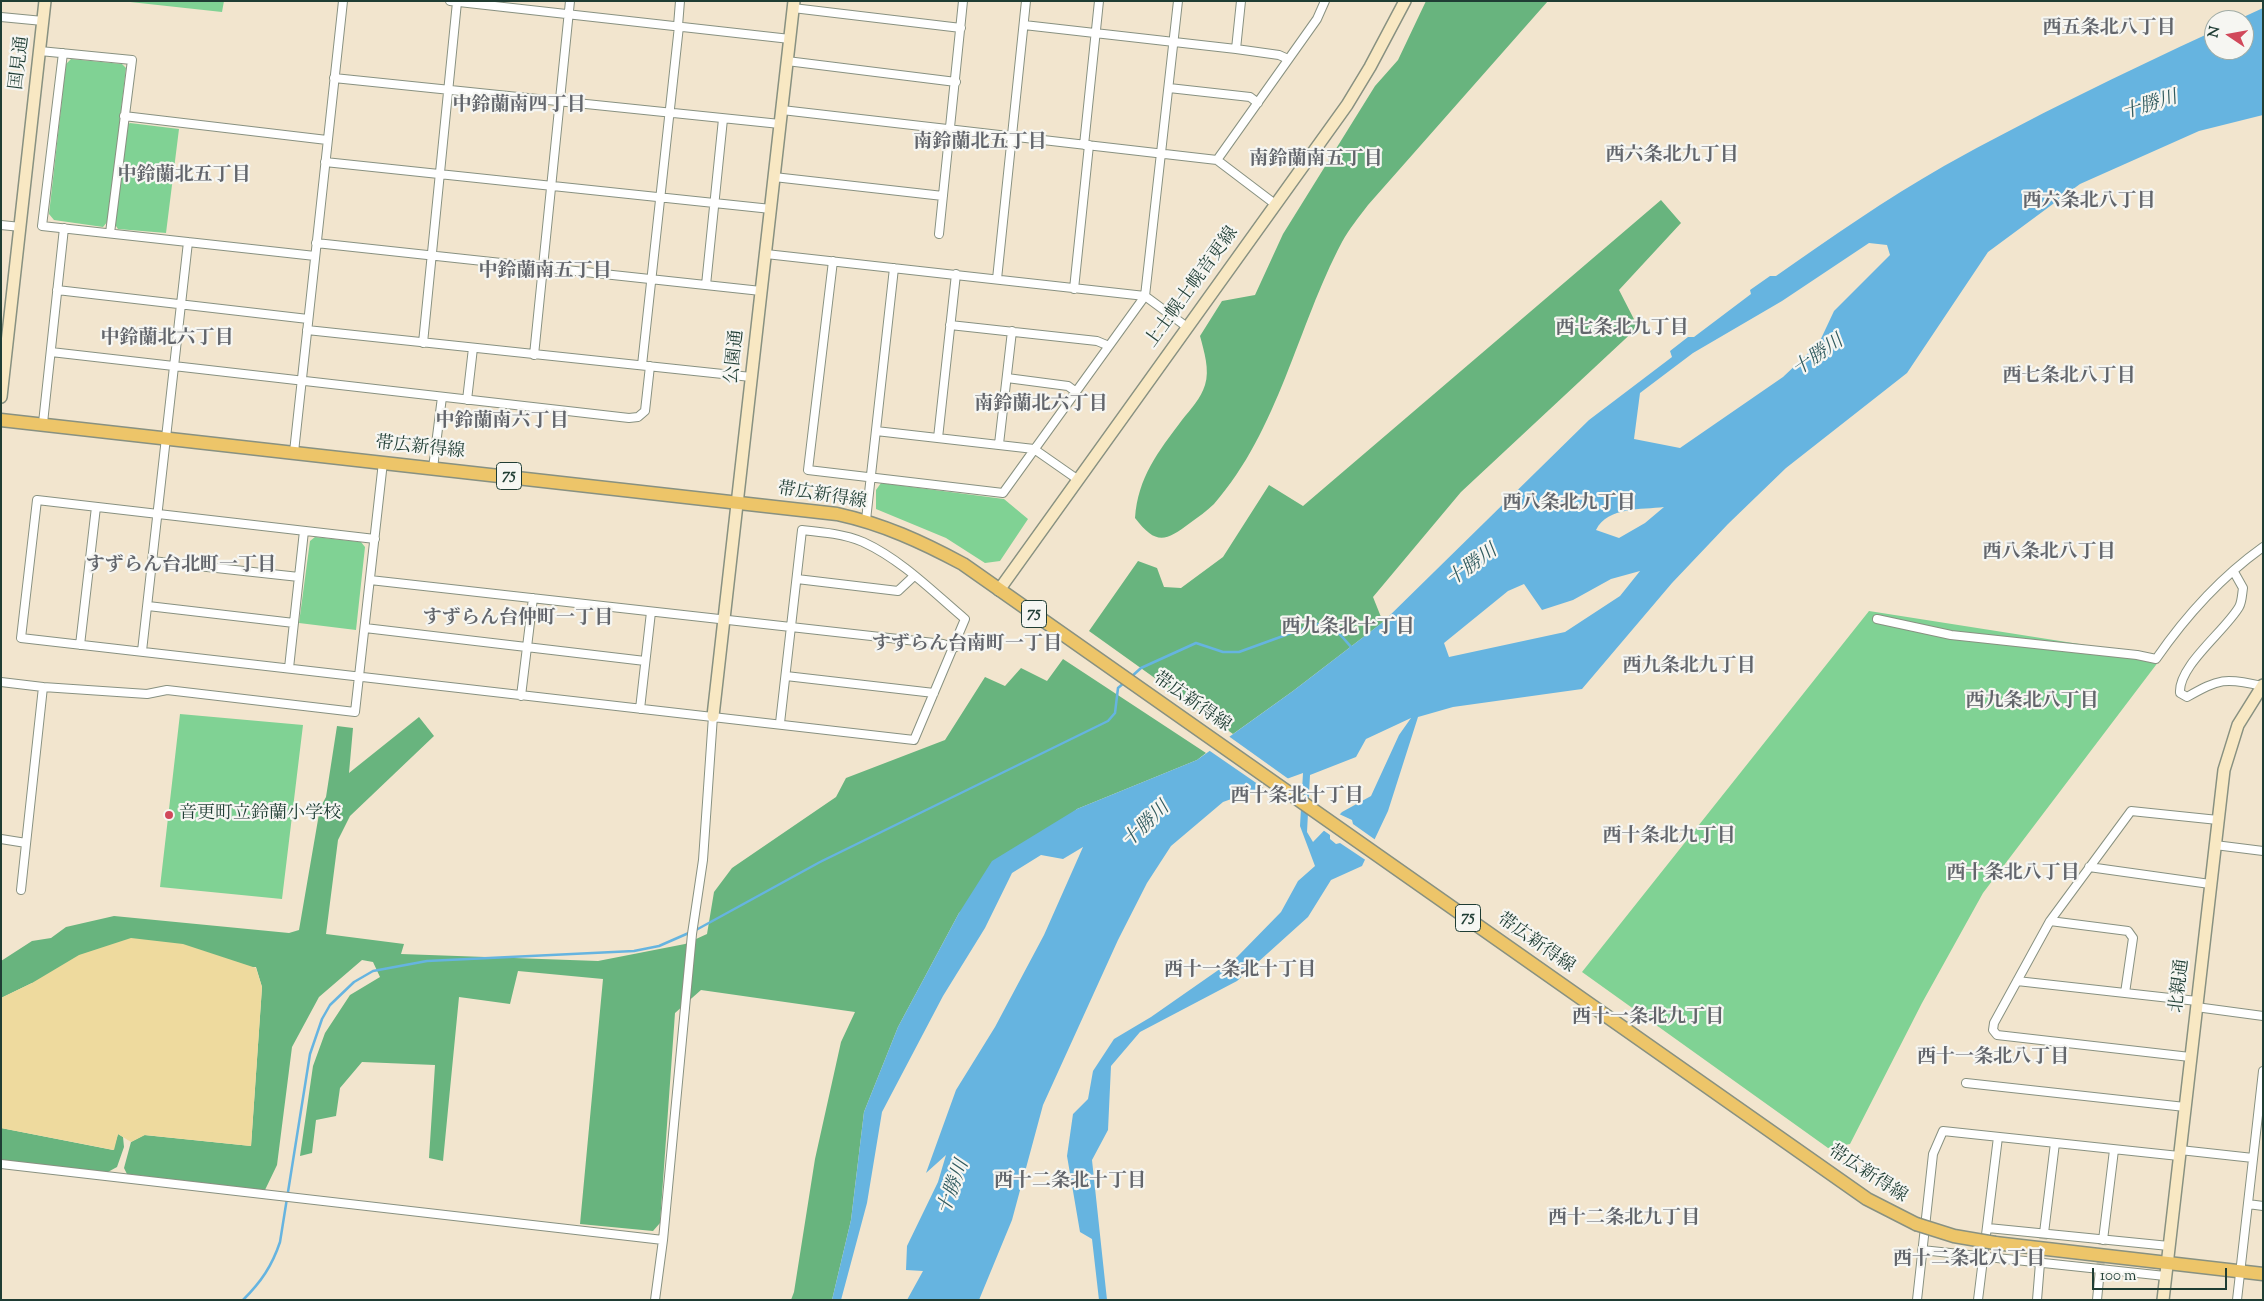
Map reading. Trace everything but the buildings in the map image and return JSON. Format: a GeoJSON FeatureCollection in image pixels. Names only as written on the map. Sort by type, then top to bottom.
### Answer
{"type":"FeatureCollection","features":[{"type":"Feature","properties":{"kind":"main road","name":"帯広新得線"},"geometry":{"type":"LineString","coordinates":[[1,420],[43,423],[838,514],[866,520],[914,538],[964,564],[1868,1199],[1916,1224],[1954,1236],[1995,1243],[2263,1274]]}},
{"type":"Feature","properties":{"kind":"street","name":"国見通"},"geometry":{"type":"LineString","coordinates":[[1,397],[46,1]]}},
{"type":"Feature","properties":{"kind":"street"},"geometry":{"type":"LineString","coordinates":[[294,452],[343,1]]}},
{"type":"Feature","properties":{"kind":"street"},"geometry":{"type":"LineString","coordinates":[[534,355],[570,1]]}},
{"type":"Feature","properties":{"kind":"street"},"geometry":{"type":"LineString","coordinates":[[51,352],[629,418],[638,417],[645,410],[652,278],[680,1]]}},
{"type":"Feature","properties":{"kind":"street"},"geometry":{"type":"LineString","coordinates":[[939,234],[963,1]]}},
{"type":"Feature","properties":{"kind":"street"},"geometry":{"type":"LineString","coordinates":[[997,279],[1026,1]]}},
{"type":"Feature","properties":{"kind":"street"},"geometry":{"type":"LineString","coordinates":[[1074,289],[1099,1]]}},
{"type":"Feature","properties":{"kind":"street"},"geometry":{"type":"LineString","coordinates":[[833,261],[808,470],[1003,493],[1145,296],[1178,1]]}},
{"type":"Feature","properties":{"kind":"street"},"geometry":{"type":"LineString","coordinates":[[1236,49],[1241,1]]}},
{"type":"Feature","properties":{"kind":"street"},"geometry":{"type":"LineString","coordinates":[[1217,160],[1317,19],[1325,1]]}},
{"type":"Feature","properties":{"kind":"street","name":"上士幌士幌音更線"},"geometry":{"type":"LineString","coordinates":[[1000,590],[1077,479],[1351,97],[1370,67],[1405,1]]}},
{"type":"Feature","properties":{"kind":"street"},"geometry":{"type":"LineString","coordinates":[[424,343],[457,2],[790,39]]}},
{"type":"Feature","properties":{"kind":"street"},"geometry":{"type":"LineString","coordinates":[[793,5],[961,28]]}},
{"type":"Feature","properties":{"kind":"street","name":"公園通"},"geometry":{"type":"LineString","coordinates":[[712,716],[793,5]]}},
{"type":"Feature","properties":{"kind":"street"},"geometry":{"type":"LineString","coordinates":[[1,17],[43,21]]}},
{"type":"Feature","properties":{"kind":"street"},"geometry":{"type":"LineString","coordinates":[[1024,25],[1279,54],[1288,59]]}},
{"type":"Feature","properties":{"kind":"street"},"geometry":{"type":"LineString","coordinates":[[40,51],[132,60],[110,233]]}},
{"type":"Feature","properties":{"kind":"street"},"geometry":{"type":"LineString","coordinates":[[63,53],[42,226],[315,256]]}},
{"type":"Feature","properties":{"kind":"street"},"geometry":{"type":"LineString","coordinates":[[787,61],[956,82]]}},
{"type":"Feature","properties":{"kind":"street"},"geometry":{"type":"LineString","coordinates":[[334,78],[780,124]]}},
{"type":"Feature","properties":{"kind":"street"},"geometry":{"type":"LineString","coordinates":[[1168,88],[1250,97],[1258,103]]}},
{"type":"Feature","properties":{"kind":"street"},"geometry":{"type":"LineString","coordinates":[[782,110],[1217,160],[1275,204]]}},
{"type":"Feature","properties":{"kind":"street"},"geometry":{"type":"LineString","coordinates":[[124,116],[327,140]]}},
{"type":"Feature","properties":{"kind":"street"},"geometry":{"type":"LineString","coordinates":[[706,285],[724,119]]}},
{"type":"Feature","properties":{"kind":"street"},"geometry":{"type":"LineString","coordinates":[[325,162],[771,209]]}},
{"type":"Feature","properties":{"kind":"street"},"geometry":{"type":"LineString","coordinates":[[774,177],[943,196]]}},
{"type":"Feature","properties":{"kind":"street"},"geometry":{"type":"LineString","coordinates":[[1,225],[21,227]]}},
{"type":"Feature","properties":{"kind":"street"},"geometry":{"type":"LineString","coordinates":[[43,423],[64,228]]}},
{"type":"Feature","properties":{"kind":"street"},"geometry":{"type":"LineString","coordinates":[[142,651],[188,242]]}},
{"type":"Feature","properties":{"kind":"street"},"geometry":{"type":"LineString","coordinates":[[316,243],[761,291]]}},
{"type":"Feature","properties":{"kind":"street"},"geometry":{"type":"LineString","coordinates":[[766,254],[1145,296],[1186,326]]}},
{"type":"Feature","properties":{"kind":"street"},"geometry":{"type":"LineString","coordinates":[[866,520],[894,268]]}},
{"type":"Feature","properties":{"kind":"street"},"geometry":{"type":"LineString","coordinates":[[938,438],[956,274]]}},
{"type":"Feature","properties":{"kind":"street"},"geometry":{"type":"LineString","coordinates":[[57,290],[308,319]]}},
{"type":"Feature","properties":{"kind":"street"},"geometry":{"type":"LineString","coordinates":[[950,325],[1097,341],[1109,346]]}},
{"type":"Feature","properties":{"kind":"street"},"geometry":{"type":"LineString","coordinates":[[307,330],[534,355],[752,376]]}},
{"type":"Feature","properties":{"kind":"street"},"geometry":{"type":"LineString","coordinates":[[998,444],[1012,331]]}},
{"type":"Feature","properties":{"kind":"street"},"geometry":{"type":"LineString","coordinates":[[467,400],[473,348]]}},
{"type":"Feature","properties":{"kind":"street"},"geometry":{"type":"LineString","coordinates":[[1007,378],[1068,386],[1076,392]]}},
{"type":"Feature","properties":{"kind":"street"},"geometry":{"type":"LineString","coordinates":[[433,468],[442,397]]}},
{"type":"Feature","properties":{"kind":"street"},"geometry":{"type":"LineString","coordinates":[[876,431],[1034,449],[1077,479]]}},
{"type":"Feature","properties":{"kind":"street"},"geometry":{"type":"LineString","coordinates":[[1,682],[147,694],[167,690],[355,712],[383,462]]}},
{"type":"Feature","properties":{"kind":"street"},"geometry":{"type":"LineString","coordinates":[[374,539],[37,500],[21,638],[914,740],[965,620],[893,559],[862,542],[842,535],[802,530],[780,724]]}},
{"type":"Feature","properties":{"kind":"street"},"geometry":{"type":"LineString","coordinates":[[80,645],[96,507]]}},
{"type":"Feature","properties":{"kind":"street"},"geometry":{"type":"LineString","coordinates":[[289,668],[304,531]]}},
{"type":"Feature","properties":{"kind":"street"},"geometry":{"type":"LineString","coordinates":[[1877,619],[1951,635],[2137,655],[2156,659],[2180,625],[2234,572],[2263,547]]}},
{"type":"Feature","properties":{"kind":"street"},"geometry":{"type":"LineString","coordinates":[[152,561],[300,577]]}},
{"type":"Feature","properties":{"kind":"street"},"geometry":{"type":"LineString","coordinates":[[2234,572],[2243,588],[2239,607],[2193,664],[2180,684],[2180,693],[2187,697],[2214,682],[2231,680],[2262,685]]}},
{"type":"Feature","properties":{"kind":"street"},"geometry":{"type":"LineString","coordinates":[[796,579],[898,591],[914,576]]}},
{"type":"Feature","properties":{"kind":"street"},"geometry":{"type":"LineString","coordinates":[[370,580],[943,644],[954,648]]}},
{"type":"Feature","properties":{"kind":"street"},"geometry":{"type":"LineString","coordinates":[[521,696],[533,598]]}},
{"type":"Feature","properties":{"kind":"street"},"geometry":{"type":"LineString","coordinates":[[148,606],[294,623]]}},
{"type":"Feature","properties":{"kind":"street"},"geometry":{"type":"LineString","coordinates":[[640,709],[651,612]]}},
{"type":"Feature","properties":{"kind":"street"},"geometry":{"type":"LineString","coordinates":[[365,628],[645,661]]}},
{"type":"Feature","properties":{"kind":"street"},"geometry":{"type":"LineString","coordinates":[[786,676],[934,693]]}},
{"type":"Feature","properties":{"kind":"street","name":"北親通"},"geometry":{"type":"LineString","coordinates":[[2163,1300],[2224,770],[2238,725],[2262,685]]}},
{"type":"Feature","properties":{"kind":"street"},"geometry":{"type":"LineString","coordinates":[[21,890],[43,686]]}},
{"type":"Feature","properties":{"kind":"street"},"geometry":{"type":"LineString","coordinates":[[655,1300],[663,1240],[692,934],[703,860],[712,716]]}},
{"type":"Feature","properties":{"kind":"street"},"geometry":{"type":"LineString","coordinates":[[2190,1057],[1997,1035],[1993,1030],[1994,1023],[2050,921],[2131,811],[2218,820]]}},
{"type":"Feature","properties":{"kind":"street"},"geometry":{"type":"LineString","coordinates":[[1,839],[26,843]]}},
{"type":"Feature","properties":{"kind":"street"},"geometry":{"type":"LineString","coordinates":[[2214,845],[2263,851]]}},
{"type":"Feature","properties":{"kind":"street"},"geometry":{"type":"LineString","coordinates":[[2089,867],[2210,884]]}},
{"type":"Feature","properties":{"kind":"street"},"geometry":{"type":"LineString","coordinates":[[2050,921],[2128,931],[2133,938],[2125,993]]}},
{"type":"Feature","properties":{"kind":"street"},"geometry":{"type":"LineString","coordinates":[[2017,981],[2125,993],[2263,1016]]}},
{"type":"Feature","properties":{"kind":"street"},"geometry":{"type":"LineString","coordinates":[[2237,1300],[2263,1071]]}},
{"type":"Feature","properties":{"kind":"street"},"geometry":{"type":"LineString","coordinates":[[1966,1083],[2185,1107]]}},
{"type":"Feature","properties":{"kind":"street"},"geometry":{"type":"LineString","coordinates":[[1917,1300],[1933,1154],[1943,1131],[2114,1150],[2253,1158]]}},
{"type":"Feature","properties":{"kind":"street"},"geometry":{"type":"LineString","coordinates":[[1978,1300],[1998,1137]]}},
{"type":"Feature","properties":{"kind":"street"},"geometry":{"type":"LineString","coordinates":[[2044,1233],[2055,1143]]}},
{"type":"Feature","properties":{"kind":"street"},"geometry":{"type":"LineString","coordinates":[[2103,1240],[2114,1150]]}},
{"type":"Feature","properties":{"kind":"street"},"geometry":{"type":"LineString","coordinates":[[1,1164],[663,1240]]}},
{"type":"Feature","properties":{"kind":"street"},"geometry":{"type":"LineString","coordinates":[[2248,1204],[2263,1206]]}},
{"type":"Feature","properties":{"kind":"street"},"geometry":{"type":"LineString","coordinates":[[1988,1228],[2169,1246]]}},
{"type":"Feature","properties":{"kind":"street"},"geometry":{"type":"LineString","coordinates":[[1922,1250],[2165,1276]]}},
{"type":"Feature","properties":{"kind":"street"},"geometry":{"type":"LineString","coordinates":[[2037,1300],[2040,1263]]}},
{"type":"Feature","properties":{"kind":"street"},"geometry":{"type":"LineString","coordinates":[[2097,1300],[2100,1269]]}},
{"type":"Feature","properties":{"kind":"green space"},"geometry":{"type":"Polygon","coordinates":[[[121,1],[224,1],[222,12],[121,1]]]}},
{"type":"Feature","properties":{"kind":"green space"},"geometry":{"type":"Polygon","coordinates":[[[1426,1],[1548,1],[1368,205],[1348,232],[1326,275],[1271,411],[1255,444],[1236,475],[1214,504],[1174,534],[1161,538],[1149,533],[1135,518],[1140,490],[1157,454],[1203,390],[1207,367],[1200,336],[1222,301],[1255,295],[1283,234],[1375,86],[1398,60],[1426,1]]]}},
{"type":"Feature","properties":{"kind":"green space"},"geometry":{"type":"Polygon","coordinates":[[[71,59],[122,64],[126,68],[108,221],[103,227],[54,220],[49,214],[66,64],[71,59]]]}},
{"type":"Feature","properties":{"kind":"green space"},"geometry":{"type":"Polygon","coordinates":[[[130,123],[179,129],[166,233],[118,229],[114,223],[127,125],[130,123]]]}},
{"type":"Feature","properties":{"kind":"green space"},"geometry":{"type":"Polygon","coordinates":[[[1661,200],[1681,223],[1619,290],[1638,327],[1461,492],[1373,597],[1383,622],[1293,691],[1233,734],[1089,631],[1138,561],[1157,568],[1164,587],[1181,588],[1223,557],[1269,485],[1303,506],[1661,200]]]}},
{"type":"Feature","properties":{"kind":"green space"},"geometry":{"type":"Polygon","coordinates":[[[881,483],[1004,499],[1028,519],[1000,561],[985,563],[946,538],[876,509],[876,490],[881,483]]]}},
{"type":"Feature","properties":{"kind":"green space"},"geometry":{"type":"Polygon","coordinates":[[[315,537],[361,542],[365,547],[356,630],[299,623],[310,541],[315,537]]]}},
{"type":"Feature","properties":{"kind":"green space"},"geometry":{"type":"Polygon","coordinates":[[[1869,611],[2162,657],[1983,893],[1922,1003],[1850,1144],[1828,1148],[1582,972],[1869,611]]]}},
{"type":"Feature","properties":{"kind":"green space"},"geometry":{"type":"Polygon","coordinates":[[[1063,659],[1206,753],[1197,760],[1077,809],[959,913],[898,1027],[864,1112],[851,1220],[832,1300],[791,1300],[794,1292],[815,1159],[841,1042],[855,1012],[701,990],[675,1013],[660,1223],[653,1231],[580,1224],[603,979],[518,971],[510,1004],[459,997],[443,1161],[429,1158],[435,1065],[362,1062],[340,1088],[336,1116],[316,1120],[312,1153],[300,1156],[313,1066],[325,1033],[350,995],[380,977],[373,962],[362,960],[319,997],[292,1047],[277,1165],[265,1190],[127,1174],[124,1168],[131,1142],[144,1135],[251,1146],[262,987],[256,967],[32,983],[1,998],[1,961],[32,941],[51,938],[66,927],[114,916],[289,933],[299,930],[320,808],[326,797],[337,726],[353,728],[349,773],[419,717],[434,736],[350,816],[338,840],[326,934],[404,944],[401,954],[598,961],[685,944],[707,934],[714,892],[732,868],[836,797],[846,778],[945,740],[985,677],[1005,686],[1021,668],[1047,681],[1063,659]]]}},
{"type":"Feature","properties":{"kind":"green space"},"geometry":{"type":"Polygon","coordinates":[[[180,714],[303,725],[282,899],[160,887],[180,714]]]}},
{"type":"Feature","properties":{"kind":"green space"},"geometry":{"type":"Polygon","coordinates":[[[1,1128],[113,1150],[118,1134],[123,1137],[124,1147],[117,1167],[106,1173],[1,1160],[1,1128]]]}},
{"type":"Feature","properties":{"kind":"sand"},"geometry":{"type":"Polygon","coordinates":[[[131,938],[183,944],[256,968],[262,987],[251,1146],[145,1135],[131,1142],[118,1134],[114,1150],[1,1128],[1,998],[32,983],[79,955],[131,938]]]}},
{"type":"Feature","properties":{"kind":"water","name":"十勝川"},"geometry":{"type":"Polygon","coordinates":[[[2263,8],[2263,115],[2199,131],[2080,184],[1988,252],[1907,373],[1786,468],[1728,524],[1672,583],[1582,689],[1453,707],[1418,717],[1388,811],[1362,866],[1331,880],[1308,917],[1237,981],[1140,1032],[1111,1066],[1108,1130],[1092,1160],[1107,1300],[1099,1300],[1092,1239],[1080,1232],[1067,1156],[1073,1114],[1088,1099],[1093,1071],[1114,1039],[1151,1017],[1237,957],[1281,912],[1298,881],[1315,866],[1300,826],[1303,773],[1223,802],[1171,846],[1147,883],[1118,940],[1043,1105],[1012,1220],[979,1300],[907,1300],[923,1271],[906,1270],[907,1246],[938,1182],[946,1155],[926,1173],[956,1090],[995,1027],[1044,935],[1083,847],[1063,859],[1041,855],[1012,873],[985,928],[943,996],[882,1112],[867,1203],[841,1300],[832,1300],[851,1220],[864,1112],[898,1027],[959,913],[992,861],[1077,809],[1197,760],[1293,691],[1383,622],[1589,420],[1672,357],[1670,351],[1688,337],[1694,337],[1751,294],[1750,290],[1770,276],[1776,276],[1880,205],[1944,166],[2044,113],[2204,36],[2204,60],[2254,60],[2254,12],[2263,8]],[[1869,243],[1782,301],[1693,353],[1640,393],[1634,439],[1680,448],[1783,377],[1819,343],[1834,311],[1890,255],[1887,245],[1869,243]],[[1664,507],[1636,509],[1617,513],[1601,522],[1596,530],[1619,538],[1645,523],[1664,507]],[[1640,571],[1611,579],[1573,600],[1542,610],[1524,584],[1508,591],[1444,643],[1449,657],[1565,632],[1620,596],[1640,571]],[[1411,718],[1366,739],[1356,757],[1310,775],[1307,832],[1313,842],[1342,812],[1371,796],[1399,735],[1411,718]]]}},
{"type":"Feature","properties":{"kind":"pier"},"geometry":{"type":"Polygon","coordinates":[[[1227,735],[1290,780],[1265,789],[1207,749],[1227,735]]]}},
{"type":"Feature","properties":{"kind":"pier"},"geometry":{"type":"Polygon","coordinates":[[[1337,813],[1352,820],[1353,824],[1377,841],[1367,861],[1340,843],[1336,844],[1330,839],[1330,835],[1323,830],[1337,813]]]}},
{"type":"Feature","properties":{"kind":"waterway"},"geometry":{"type":"LineString","coordinates":[[1131,677],[1141,668],[1196,643],[1223,652],[1239,652],[1316,624],[1332,628],[1352,648]]}},
{"type":"Feature","properties":{"kind":"waterway"},"geometry":{"type":"LineString","coordinates":[[696,930],[820,862],[1108,721],[1115,713],[1118,688],[1125,682]]}},
{"type":"Feature","properties":{"kind":"waterway"},"geometry":{"type":"LineString","coordinates":[[243,1300],[265,1273],[280,1242],[310,1054],[322,1019],[330,1005],[354,982],[373,971],[427,961],[634,951],[659,946],[691,932]]}},
{"type":"Feature","properties":{"kind":"tunnel"},"geometry":{"type":"LineString","coordinates":[[2040,1263],[2044,1233]]}},
{"type":"Feature","properties":{"kind":"tunnel"},"geometry":{"type":"LineString","coordinates":[[2100,1269],[2103,1240]]}},
{"type":"Feature","properties":{"kind":"place","name":"音更町立鈴蘭小学校"},"geometry":{"type":"Point","coordinates":[169,815]}},
{"type":"Feature","properties":{"kind":"district","name":"西五条北八丁目"},"geometry":{"type":"Point","coordinates":[2109,30]}},
{"type":"Feature","properties":{"kind":"district","name":"中鈴蘭南四丁目"},"geometry":{"type":"Point","coordinates":[519,107]}},
{"type":"Feature","properties":{"kind":"district","name":"南鈴蘭北五丁目"},"geometry":{"type":"Point","coordinates":[980,144]}},
{"type":"Feature","properties":{"kind":"district","name":"西六条北九丁目"},"geometry":{"type":"Point","coordinates":[1672,157]}},
{"type":"Feature","properties":{"kind":"district","name":"南鈴蘭南五丁目"},"geometry":{"type":"Point","coordinates":[1316,161]}},
{"type":"Feature","properties":{"kind":"district","name":"中鈴蘭北五丁目"},"geometry":{"type":"Point","coordinates":[184,177]}},
{"type":"Feature","properties":{"kind":"district","name":"西六条北八丁目"},"geometry":{"type":"Point","coordinates":[2089,203]}},
{"type":"Feature","properties":{"kind":"district","name":"中鈴蘭南五丁目"},"geometry":{"type":"Point","coordinates":[545,273]}},
{"type":"Feature","properties":{"kind":"district","name":"西七条北九丁目"},"geometry":{"type":"Point","coordinates":[1622,330]}},
{"type":"Feature","properties":{"kind":"district","name":"中鈴蘭北六丁目"},"geometry":{"type":"Point","coordinates":[167,340]}},
{"type":"Feature","properties":{"kind":"district","name":"西七条北八丁目"},"geometry":{"type":"Point","coordinates":[2069,378]}},
{"type":"Feature","properties":{"kind":"district","name":"南鈴蘭北六丁目"},"geometry":{"type":"Point","coordinates":[1041,406]}},
{"type":"Feature","properties":{"kind":"district","name":"中鈴蘭南六丁目"},"geometry":{"type":"Point","coordinates":[502,423]}},
{"type":"Feature","properties":{"kind":"district","name":"西八条北九丁目"},"geometry":{"type":"Point","coordinates":[1569,505]}},
{"type":"Feature","properties":{"kind":"district","name":"西八条北八丁目"},"geometry":{"type":"Point","coordinates":[2049,554]}},
{"type":"Feature","properties":{"kind":"district","name":"すずらん台北町一丁目"},"geometry":{"type":"Point","coordinates":[181,567]}},
{"type":"Feature","properties":{"kind":"district","name":"すずらん台仲町一丁目"},"geometry":{"type":"Point","coordinates":[518,620]}},
{"type":"Feature","properties":{"kind":"district","name":"西九条北十丁目"},"geometry":{"type":"Point","coordinates":[1348,629]}},
{"type":"Feature","properties":{"kind":"district","name":"すずらん台南町一丁目"},"geometry":{"type":"Point","coordinates":[967,646]}},
{"type":"Feature","properties":{"kind":"district","name":"西九条北九丁目"},"geometry":{"type":"Point","coordinates":[1689,668]}},
{"type":"Feature","properties":{"kind":"district","name":"西九条北八丁目"},"geometry":{"type":"Point","coordinates":[2032,703]}},
{"type":"Feature","properties":{"kind":"district","name":"西十条北十丁目"},"geometry":{"type":"Point","coordinates":[1297,798]}},
{"type":"Feature","properties":{"kind":"district","name":"西十条北九丁目"},"geometry":{"type":"Point","coordinates":[1669,838]}},
{"type":"Feature","properties":{"kind":"district","name":"西十条北八丁目"},"geometry":{"type":"Point","coordinates":[2013,875]}},
{"type":"Feature","properties":{"kind":"district","name":"西十一条北十丁目"},"geometry":{"type":"Point","coordinates":[1240,972]}},
{"type":"Feature","properties":{"kind":"district","name":"西十一条北九丁目"},"geometry":{"type":"Point","coordinates":[1648,1019]}},
{"type":"Feature","properties":{"kind":"district","name":"西十一条北八丁目"},"geometry":{"type":"Point","coordinates":[1993,1059]}},
{"type":"Feature","properties":{"kind":"district","name":"西十二条北十丁目"},"geometry":{"type":"Point","coordinates":[1070,1183]}},
{"type":"Feature","properties":{"kind":"district","name":"西十二条北九丁目"},"geometry":{"type":"Point","coordinates":[1624,1220]}},
{"type":"Feature","properties":{"kind":"district","name":"西十二条北八丁目"},"geometry":{"type":"Point","coordinates":[1969,1261]}}]}
